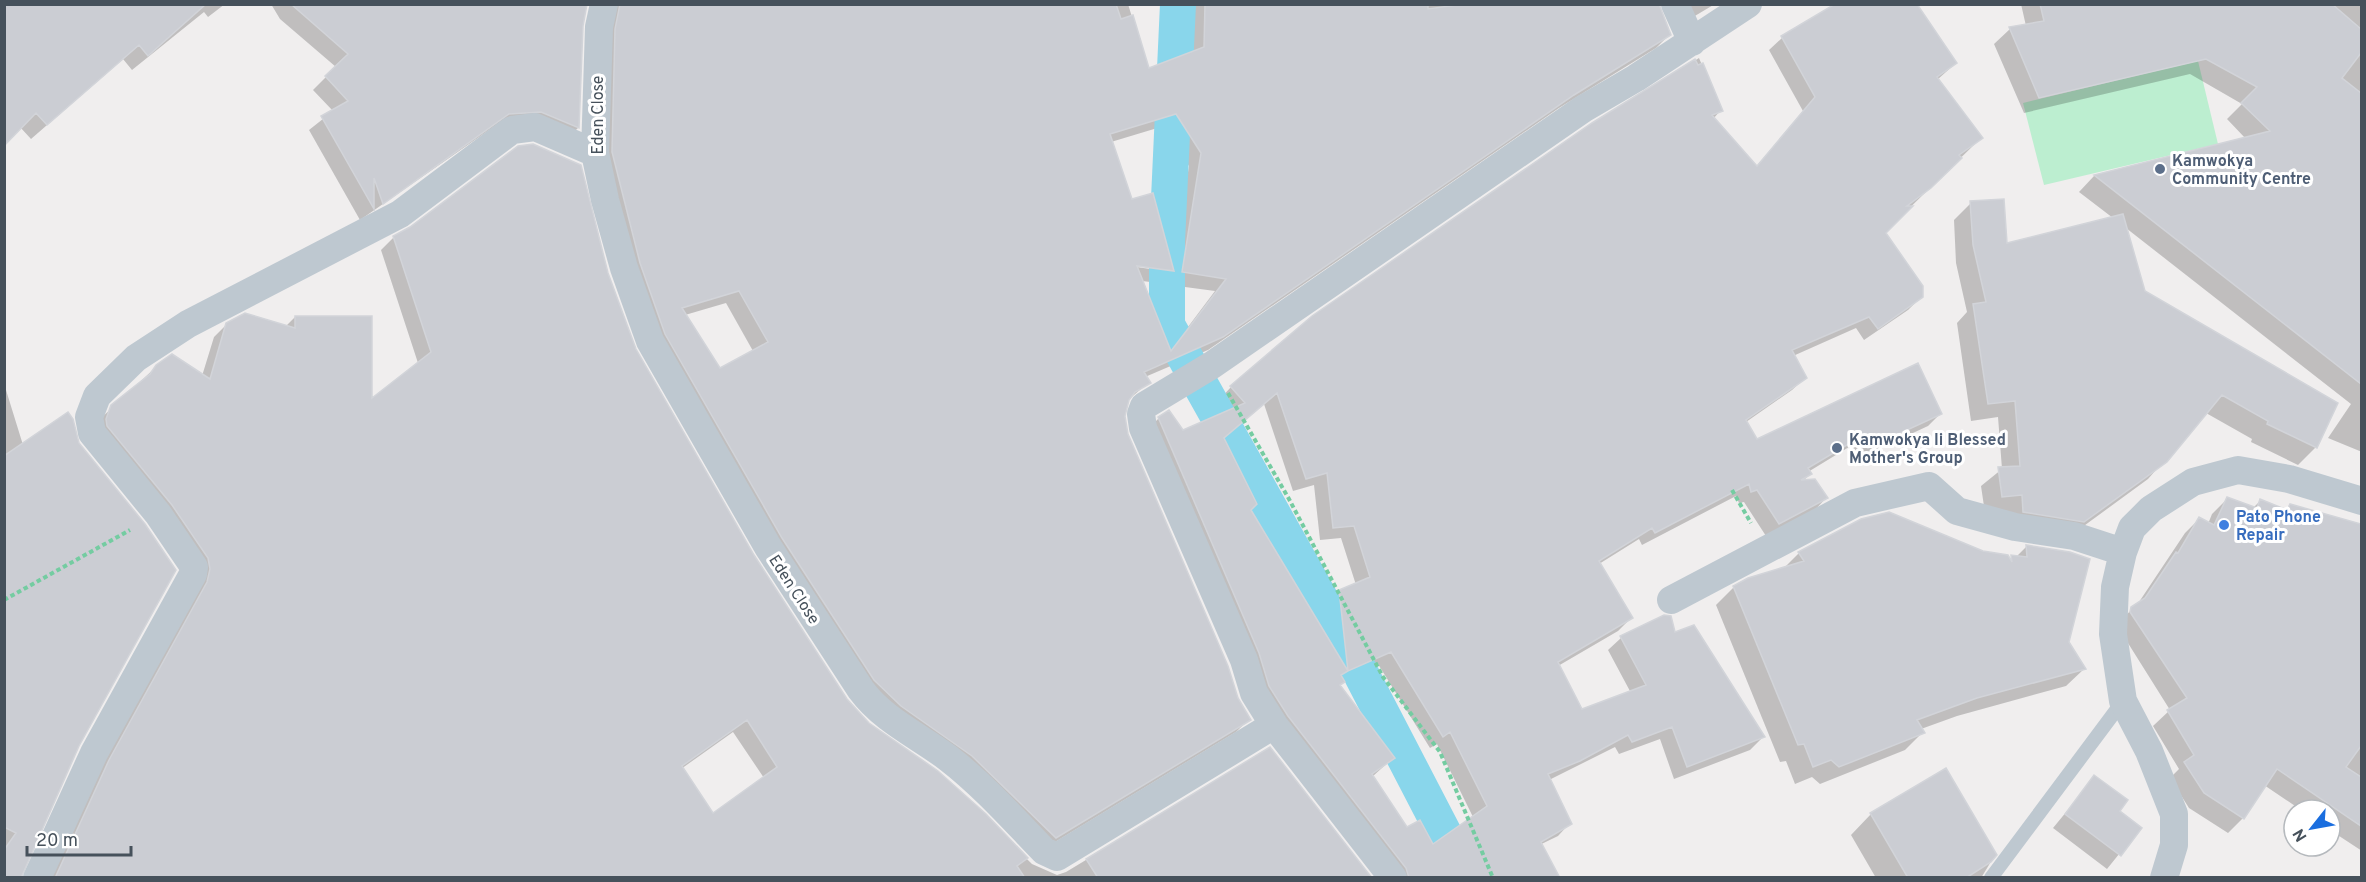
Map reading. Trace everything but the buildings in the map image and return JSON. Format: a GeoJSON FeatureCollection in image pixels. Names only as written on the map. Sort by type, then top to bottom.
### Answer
{"type":"FeatureCollection","features":[{"type":"Feature","properties":{"kind":"street","name":"Eden Close"},"geometry":{"type":"LineString","coordinates":[[604,4],[599,27],[595,153],[624,268],[650,341],[768,548],[861,690],[876,708],[948,758],[976,781],[1044,851],[1057,856],[1274,725]]}},
{"type":"Feature","properties":{"kind":"street"},"geometry":{"type":"LineString","coordinates":[[1676,4],[1692,42]]}},
{"type":"Feature","properties":{"kind":"street"},"geometry":{"type":"LineString","coordinates":[[1392,878],[1274,725],[1254,693],[1244,660],[1143,428],[1141,414],[1144,406],[1212,365],[1583,109],[1692,42],[1748,4]]}},
{"type":"Feature","properties":{"kind":"street"},"geometry":{"type":"LineString","coordinates":[[37,878],[94,753],[190,584],[194,567],[158,514],[92,433],[89,417],[97,396],[136,358],[188,324],[400,214],[512,130],[535,127],[595,153]]}},
{"type":"Feature","properties":{"kind":"street"},"geometry":{"type":"LineString","coordinates":[[2164,878],[2174,845],[2174,814],[2149,751],[2123,701],[2113,634],[2115,587],[2122,552],[2132,528],[2151,509],[2193,482],[2238,470],[2289,479],[2361,501]]}},
{"type":"Feature","properties":{"kind":"street"},"geometry":{"type":"LineString","coordinates":[[1671,600],[1855,503],[1929,486],[1957,511],[2015,526],[2074,536],[2122,552]]}},
{"type":"Feature","properties":{"kind":"lane"},"geometry":{"type":"LineString","coordinates":[[1991,878],[2123,701]]}},
{"type":"Feature","properties":{"kind":"path"},"geometry":{"type":"LineString","coordinates":[[1212,365],[1289,499],[1383,677],[1440,752],[1493,878]]}},
{"type":"Feature","properties":{"kind":"path"},"geometry":{"type":"LineString","coordinates":[[4,600],[158,514]]}},
{"type":"Feature","properties":{"kind":"green space"},"geometry":{"type":"Polygon","coordinates":[[[2198,61],[2218,144],[2044,185],[2023,103],[2198,61]]]}},
{"type":"Feature","properties":{"kind":"waterway"},"geometry":{"type":"LineString","coordinates":[[1178,4],[1167,242],[1167,325],[1344,641],[1467,878]]}},
{"type":"Feature","properties":{"kind":"place","name":"Kamwokya Community Centre"},"geometry":{"type":"Point","coordinates":[2160,169]}},
{"type":"Feature","properties":{"kind":"place","name":"Kamwokya Ii Blessed Mother's Group"},"geometry":{"type":"Point","coordinates":[1837,448]}},
{"type":"Feature","properties":{"kind":"place","name":"Pato Phone Repair"},"geometry":{"type":"Point","coordinates":[2224,525]}}]}
